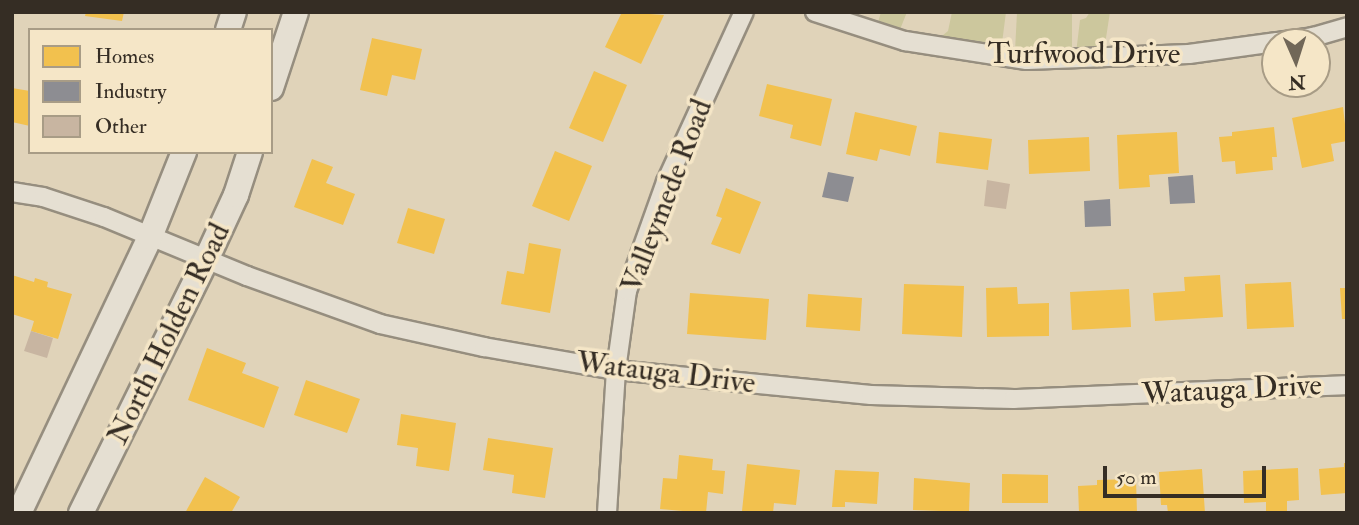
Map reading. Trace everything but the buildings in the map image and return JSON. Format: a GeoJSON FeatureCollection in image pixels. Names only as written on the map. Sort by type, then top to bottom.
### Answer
{"type":"FeatureCollection","features":[{"type":"Feature","properties":{"kind":"main road"},"geometry":{"type":"LineString","coordinates":[[273,82],[296,12]]}},
{"type":"Feature","properties":{"kind":"main road","name":"North Holden Road"},"geometry":{"type":"LineString","coordinates":[[19,513],[150,237],[183,154]]}},
{"type":"Feature","properties":{"kind":"main road","name":"North Holden Road"},"geometry":{"type":"LineString","coordinates":[[81,513],[206,260],[236,195],[249,154]]}},
{"type":"Feature","properties":{"kind":"street","name":"Valleymede Road"},"geometry":{"type":"LineString","coordinates":[[607,513],[616,370],[627,291],[666,182],[744,12]]}},
{"type":"Feature","properties":{"kind":"street","name":"Turfwood Drive"},"geometry":{"type":"LineString","coordinates":[[815,12],[905,41],[1027,60],[1189,54],[1261,44]]}},
{"type":"Feature","properties":{"kind":"street","name":"Watauga Drive"},"geometry":{"type":"LineString","coordinates":[[12,192],[55,201],[380,324],[484,347],[616,370],[871,395],[1014,399],[1347,385]]}},
{"type":"Feature","properties":{"kind":"shaded area"},"geometry":{"type":"Polygon","coordinates":[[[881,12],[907,12],[899,32],[877,26],[881,12]]]}},
{"type":"Feature","properties":{"kind":"shaded area"},"geometry":{"type":"Polygon","coordinates":[[[952,12],[1006,12],[1001,51],[936,41],[948,31],[952,12]]]}},
{"type":"Feature","properties":{"kind":"shaded area"},"geometry":{"type":"Polygon","coordinates":[[[1017,12],[1072,14],[1072,52],[1015,51],[1017,12]]]}},
{"type":"Feature","properties":{"kind":"shaded area"},"geometry":{"type":"Polygon","coordinates":[[[1090,12],[1110,12],[1104,51],[1076,53],[1080,20],[1086,18],[1090,12]]]}}]}
